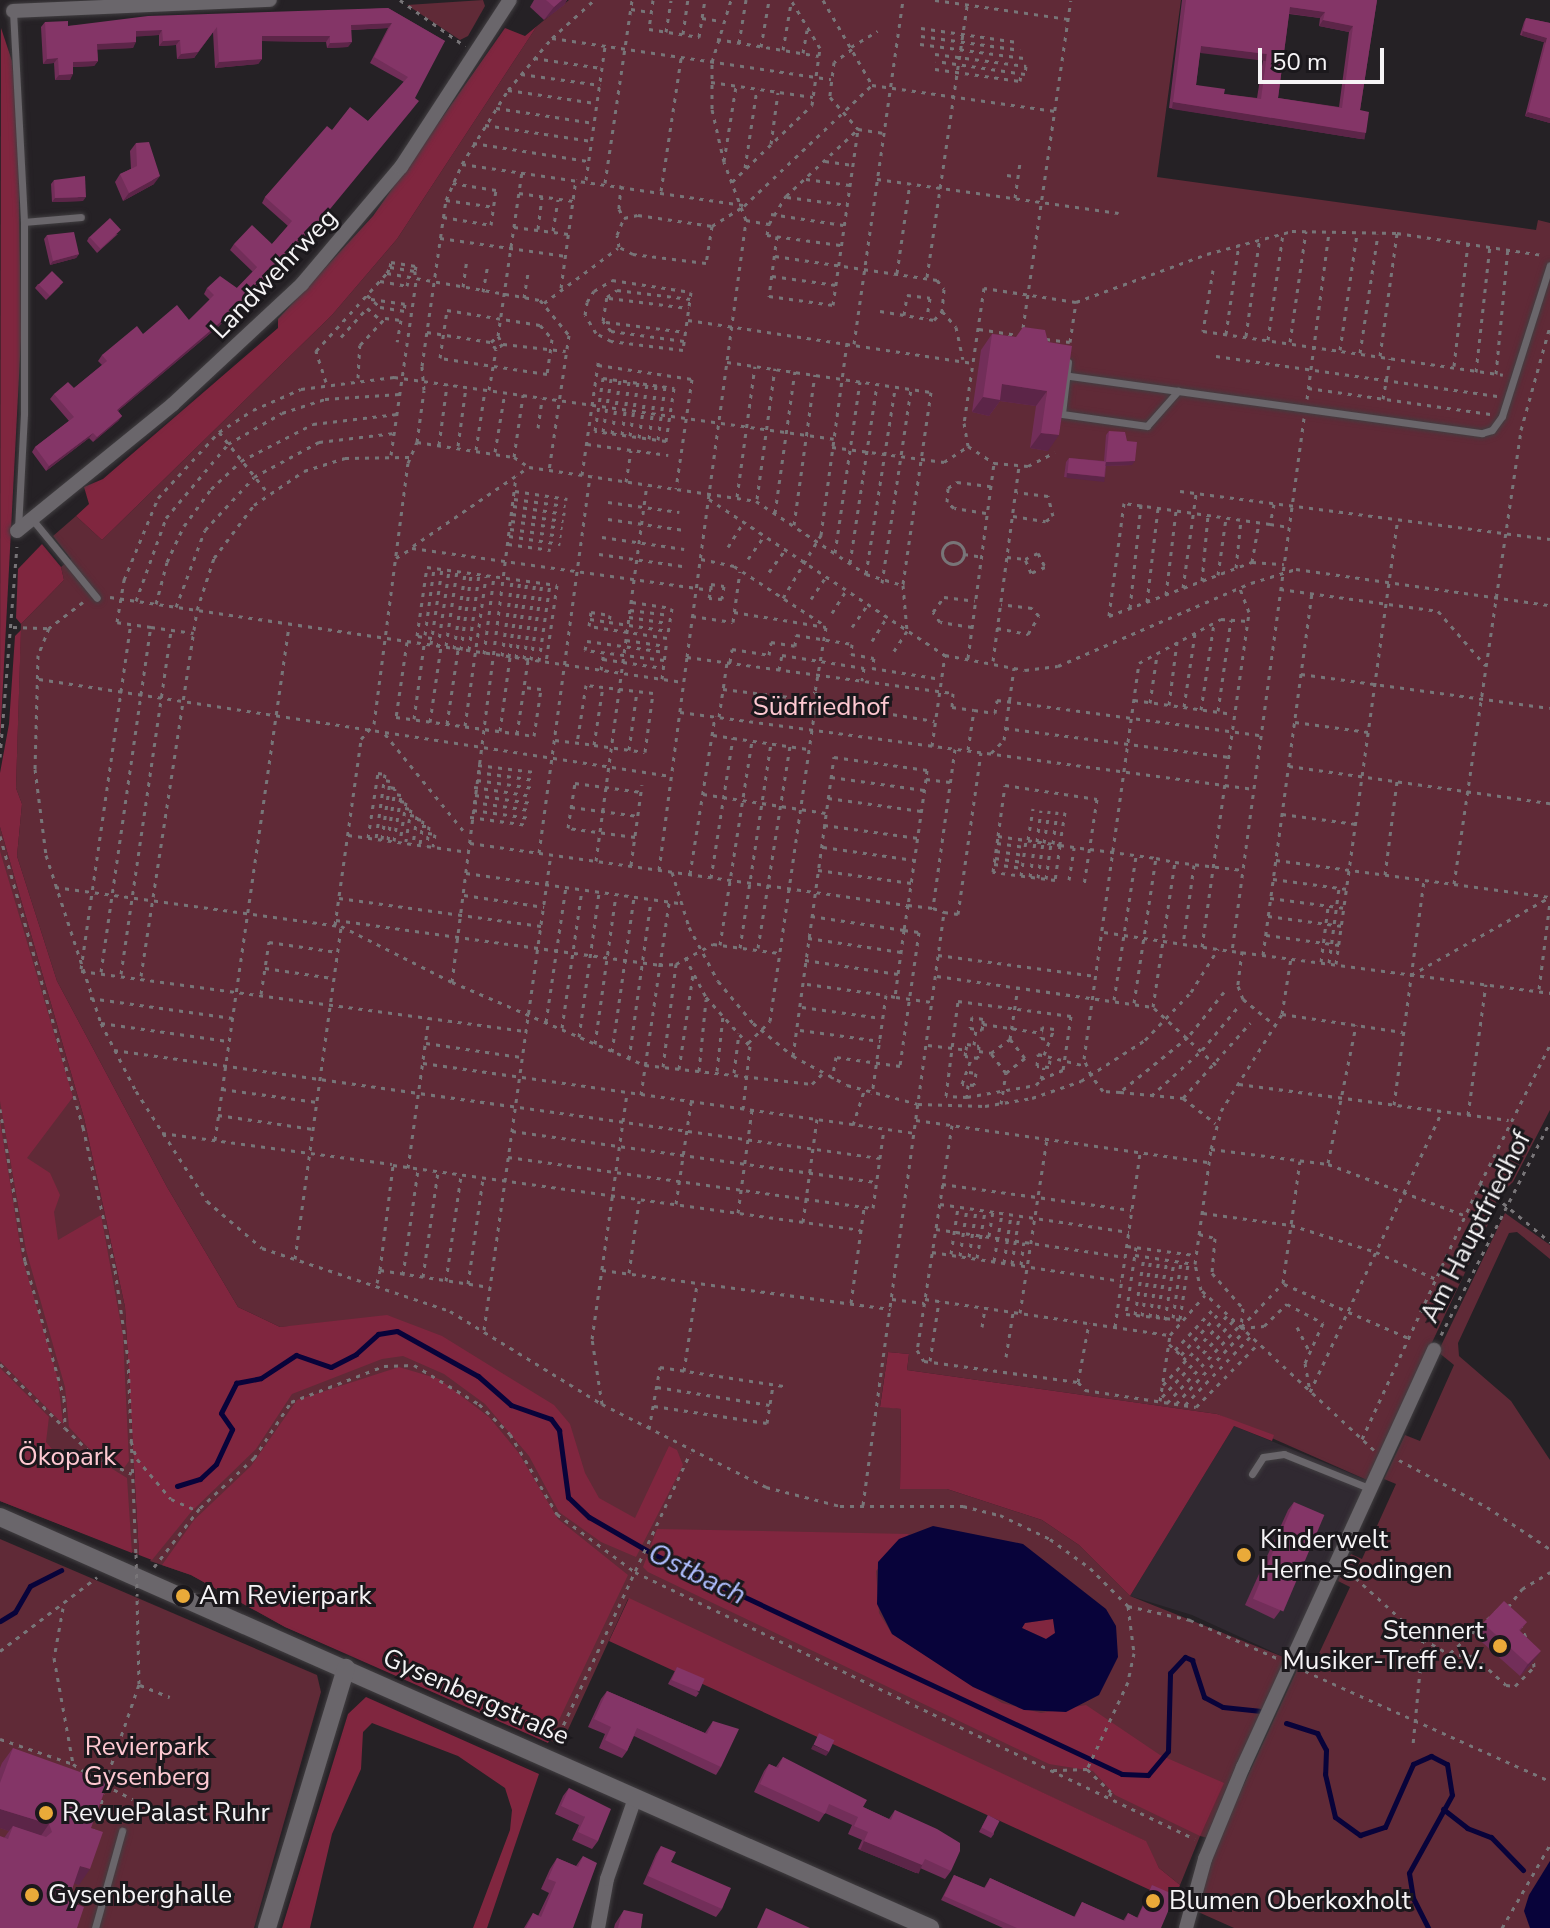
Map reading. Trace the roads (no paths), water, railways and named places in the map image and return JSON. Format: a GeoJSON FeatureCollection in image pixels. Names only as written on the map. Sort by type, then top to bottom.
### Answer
{"type":"FeatureCollection","features":[{"type":"Feature","properties":{"kind":"street"},"geometry":{"type":"LineString","coordinates":[[13,11],[270,0]]}},
{"type":"Feature","properties":{"kind":"street","name":"Landwehrweg"},"geometry":{"type":"LineString","coordinates":[[17,531],[215,368],[302,284],[401,167],[478,54],[510,0]]}},
{"type":"Feature","properties":{"kind":"street"},"geometry":{"type":"LineString","coordinates":[[1186,1928],[1211,1846],[1434,1350]]}},
{"type":"Feature","properties":{"kind":"street","name":"Gysenbergstraße"},"geometry":{"type":"LineString","coordinates":[[0,1517],[114,1566],[141,1588],[346,1668],[930,1928]]}},
{"type":"Feature","properties":{"kind":"street"},"geometry":{"type":"LineString","coordinates":[[267,1928],[346,1668]]}},
{"type":"Feature","properties":{"kind":"street"},"geometry":{"type":"LineString","coordinates":[[598,1928],[607,1879],[635,1798]]}},
{"type":"Feature","properties":{"kind":"lane"},"geometry":{"type":"LineString","coordinates":[[13,11],[24,222],[24,414],[17,531]]}},
{"type":"Feature","properties":{"kind":"lane"},"geometry":{"type":"LineString","coordinates":[[24,222],[81,217]]}},
{"type":"Feature","properties":{"kind":"lane"},"geometry":{"type":"LineString","coordinates":[[1070,376],[1482,433],[1492,430],[1502,416],[1550,265]]}},
{"type":"Feature","properties":{"kind":"lane"},"geometry":{"type":"LineString","coordinates":[[1068,362],[1070,376],[1062,414],[1147,426],[1178,391]]}},
{"type":"Feature","properties":{"kind":"lane"},"geometry":{"type":"LineString","coordinates":[[32,519],[97,598]]}},
{"type":"Feature","properties":{"kind":"lane"},"geometry":{"type":"LineString","coordinates":[[1252,1474],[1263,1457],[1276,1453],[1371,1489]]}},
{"type":"Feature","properties":{"kind":"lane"},"geometry":{"type":"LineString","coordinates":[[95,1928],[122,1831]]}},
{"type":"Feature","properties":{"kind":"waterway","name":"Ostbach"},"geometry":{"type":"LineString","coordinates":[[177,1486],[200,1479],[216,1464],[232,1429],[221,1413],[236,1383],[261,1378],[296,1355],[331,1367],[356,1354],[378,1334],[397,1331],[478,1376],[511,1405],[551,1419],[559,1430],[568,1497],[589,1517],[653,1554],[1122,1774],[1148,1775],[1168,1751],[1170,1673],[1185,1657],[1192,1660],[1204,1697],[1223,1707],[1259,1711]]}},
{"type":"Feature","properties":{"kind":"waterway","name":"Ostbach"},"geometry":{"type":"LineString","coordinates":[[0,1621],[15,1612],[30,1586],[61,1570]]}},
{"type":"Feature","properties":{"kind":"waterway","name":"Ostbach"},"geometry":{"type":"LineString","coordinates":[[1286,1723],[1317,1733],[1326,1750],[1325,1774],[1335,1817],[1360,1835],[1385,1827],[1413,1764],[1431,1756],[1447,1764],[1452,1795],[1409,1873],[1413,1898],[1428,1928]]}},
{"type":"Feature","properties":{"kind":"waterway"},"geometry":{"type":"LineString","coordinates":[[1443,1809],[1467,1828],[1491,1837],[1523,1870]]}},
{"type":"Feature","properties":{"kind":"place","name":"Kinderwelt Herne-Sodingen"},"geometry":{"type":"Point","coordinates":[1244,1555]}},
{"type":"Feature","properties":{"kind":"place","name":"Am Revierpark"},"geometry":{"type":"Point","coordinates":[183,1596]}},
{"type":"Feature","properties":{"kind":"place","name":"Stennert Musiker-Treff e.V."},"geometry":{"type":"Point","coordinates":[1500,1646]}},
{"type":"Feature","properties":{"kind":"place","name":"RevuePalast Ruhr"},"geometry":{"type":"Point","coordinates":[46,1813]}},
{"type":"Feature","properties":{"kind":"place","name":"Gysenberghalle"},"geometry":{"type":"Point","coordinates":[32,1895]}},
{"type":"Feature","properties":{"kind":"place","name":"Blumen Oberkoxholt"},"geometry":{"type":"Point","coordinates":[1153,1901]}},
{"type":"Feature","properties":{"kind":"park label","name":"Südfriedhof"},"geometry":{"type":"Point","coordinates":[821,707]}},
{"type":"Feature","properties":{"kind":"park label","name":"Ökopark"},"geometry":{"type":"Point","coordinates":[67,1457]}},
{"type":"Feature","properties":{"kind":"park label","name":"Revierpark Gysenberg"},"geometry":{"type":"Point","coordinates":[147,1762]}}]}
